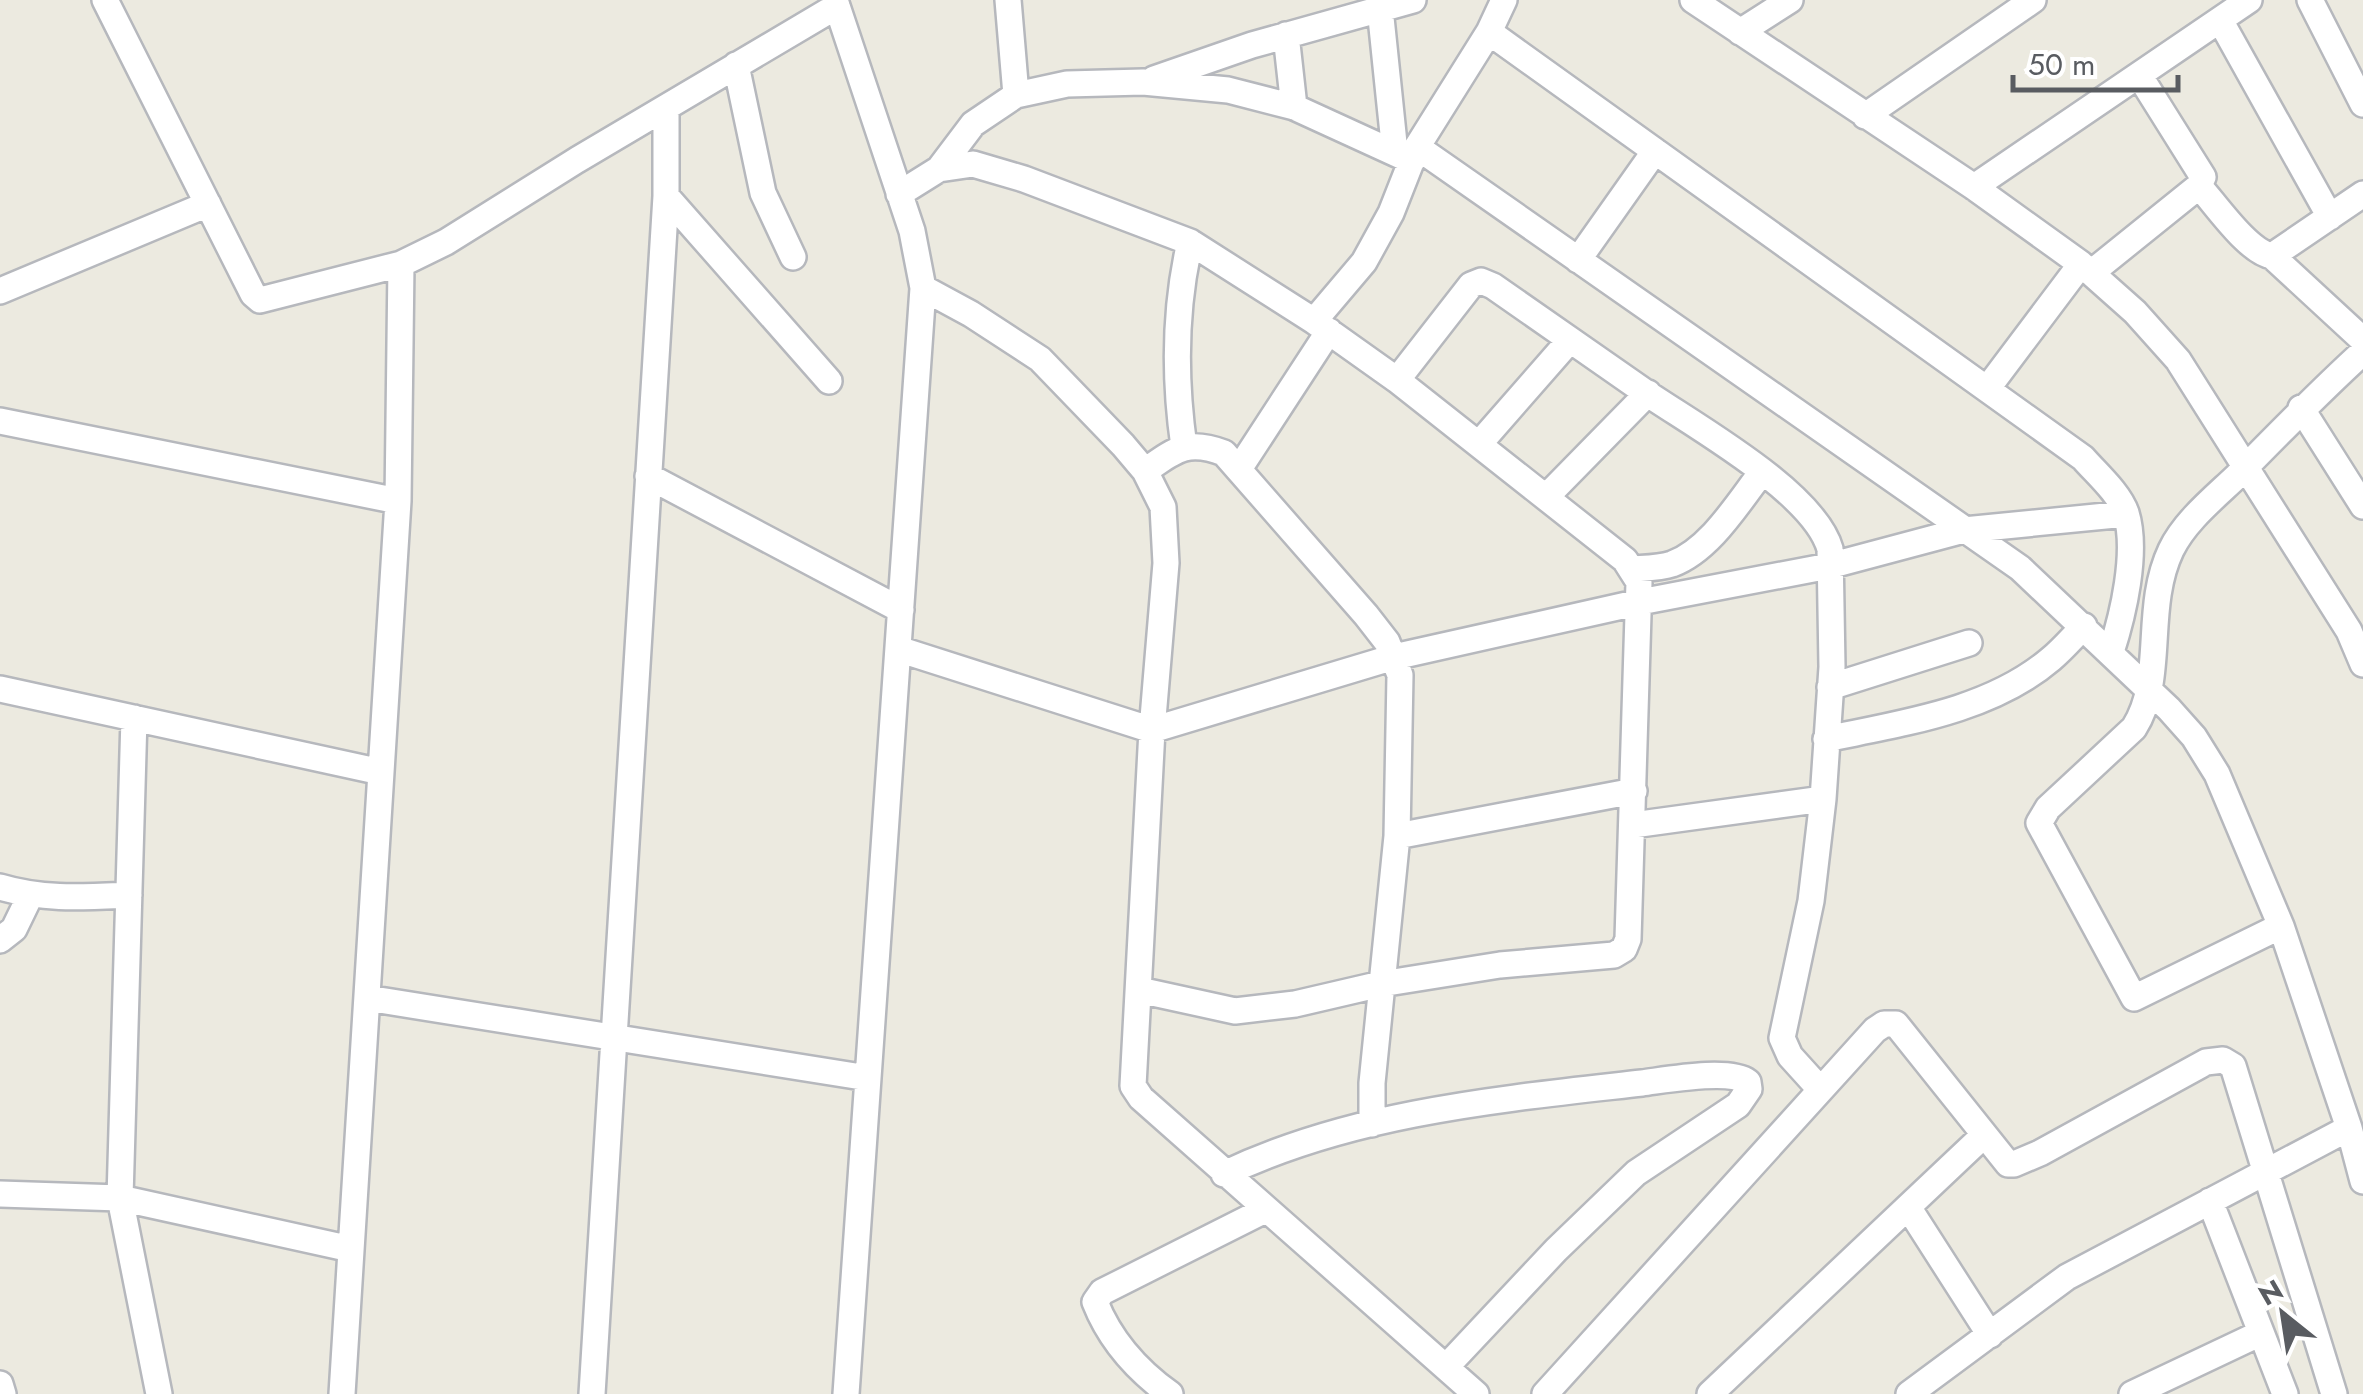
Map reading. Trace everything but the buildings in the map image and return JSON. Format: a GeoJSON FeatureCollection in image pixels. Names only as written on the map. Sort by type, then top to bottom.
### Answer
{"type":"FeatureCollection","features":[{"type":"Feature","properties":{"kind":"street"},"geometry":{"type":"LineString","coordinates":[[105,0],[253,294],[260,300],[401,264],[446,242],[836,3],[912,232],[924,288],[846,1394]]}},
{"type":"Feature","properties":{"kind":"street"},"geometry":{"type":"LineString","coordinates":[[1008,0],[1016,95]]}},
{"type":"Feature","properties":{"kind":"street"},"geometry":{"type":"LineString","coordinates":[[1143,82],[1286,35],[1412,0]]}},
{"type":"Feature","properties":{"kind":"street"},"geometry":{"type":"LineString","coordinates":[[1693,0],[1974,187],[2086,268],[2135,312],[2178,360],[2241,457],[2348,631],[2363,664]]}},
{"type":"Feature","properties":{"kind":"street"},"geometry":{"type":"LineString","coordinates":[[1740,32],[1790,0]]}},
{"type":"Feature","properties":{"kind":"street"},"geometry":{"type":"LineString","coordinates":[[1865,116],[2033,0]]}},
{"type":"Feature","properties":{"kind":"street"},"geometry":{"type":"LineString","coordinates":[[1974,187],[2249,0]]}},
{"type":"Feature","properties":{"kind":"street"},"geometry":{"type":"LineString","coordinates":[[2310,0],[2355,69],[2363,104]]}},
{"type":"Feature","properties":{"kind":"street"},"geometry":{"type":"LineString","coordinates":[[1239,468],[1364,262],[1390,213],[1408,154],[1489,32],[1497,1]]}},
{"type":"Feature","properties":{"kind":"street"},"geometry":{"type":"LineString","coordinates":[[1380,8],[1408,154]]}},
{"type":"Feature","properties":{"kind":"street"},"geometry":{"type":"LineString","coordinates":[[2220,20],[2330,217]]}},
{"type":"Feature","properties":{"kind":"street"},"geometry":{"type":"LineString","coordinates":[[1489,32],[2083,458],[2126,514],[2129,548],[2124,612],[2115,656]]}},
{"type":"Feature","properties":{"kind":"street"},"geometry":{"type":"LineString","coordinates":[[1286,35],[1294,108]]}},
{"type":"Feature","properties":{"kind":"street"},"geometry":{"type":"LineString","coordinates":[[736,65],[762,193],[793,257]]}},
{"type":"Feature","properties":{"kind":"street"},"geometry":{"type":"LineString","coordinates":[[1986,389],[2086,268],[2199,186],[2202,176],[2197,164],[2139,74]]}},
{"type":"Feature","properties":{"kind":"street"},"geometry":{"type":"LineString","coordinates":[[939,170],[973,124],[1016,95],[1067,84],[1143,82],[1228,90],[1294,108],[1408,154],[1578,260],[2020,568],[2146,685],[2194,737],[2217,774],[2281,926],[2363,1181]]}},
{"type":"Feature","properties":{"kind":"street"},"geometry":{"type":"LineString","coordinates":[[592,1394],[666,196],[666,109]]}},
{"type":"Feature","properties":{"kind":"street"},"geometry":{"type":"LineString","coordinates":[[1578,260],[1655,151]]}},
{"type":"Feature","properties":{"kind":"street"},"geometry":{"type":"LineString","coordinates":[[900,194],[939,170],[973,164],[1190,242],[1322,326],[1397,380],[1546,497],[1632,569],[1639,582],[1633,825],[1628,939],[1624,950],[1614,955],[1500,965],[1381,984],[1295,1004],[1235,1011],[1139,990]]}},
{"type":"Feature","properties":{"kind":"street"},"geometry":{"type":"LineString","coordinates":[[2199,186],[2265,256],[2272,256],[2363,194]]}},
{"type":"Feature","properties":{"kind":"street"},"geometry":{"type":"LineString","coordinates":[[666,196],[829,381]]}},
{"type":"Feature","properties":{"kind":"street"},"geometry":{"type":"LineString","coordinates":[[0,291],[208,204]]}},
{"type":"Feature","properties":{"kind":"street"},"geometry":{"type":"LineString","coordinates":[[1184,447],[1177,387],[1177,308],[1190,242]]}},
{"type":"Feature","properties":{"kind":"street"},"geometry":{"type":"LineString","coordinates":[[2272,256],[2360,341],[2300,408],[2241,457],[2188,524],[2171,550],[2156,599],[2144,713],[2134,728],[2048,808],[2038,824],[2134,998],[2281,926]]}},
{"type":"Feature","properties":{"kind":"street"},"geometry":{"type":"LineString","coordinates":[[342,1394],[398,501],[401,264]]}},
{"type":"Feature","properties":{"kind":"street"},"geometry":{"type":"LineString","coordinates":[[1397,380],[1471,285],[1481,281],[1746,458],[1826,535],[1830,566],[1830,687],[1823,799],[1810,901],[1782,1038],[1790,1056],[1814,1083]]}},
{"type":"Feature","properties":{"kind":"street"},"geometry":{"type":"LineString","coordinates":[[924,288],[1040,359],[1124,444],[1145,472],[1163,508],[1166,563],[1152,730],[1133,1086],[1217,1168],[1476,1394]]}},
{"type":"Feature","properties":{"kind":"street"},"geometry":{"type":"LineString","coordinates":[[1479,444],[1570,340]]}},
{"type":"Feature","properties":{"kind":"street"},"geometry":{"type":"LineString","coordinates":[[1546,497],[1648,394]]}},
{"type":"Feature","properties":{"kind":"street"},"geometry":{"type":"LineString","coordinates":[[2300,408],[2363,506]]}},
{"type":"Feature","properties":{"kind":"street"},"geometry":{"type":"LineString","coordinates":[[0,422],[398,501]]}},
{"type":"Feature","properties":{"kind":"street"},"geometry":{"type":"LineString","coordinates":[[1145,472],[1184,447],[1201,444],[1224,452],[1366,615],[1394,657],[1400,676],[1397,836],[1372,1083],[1372,1119]]}},
{"type":"Feature","properties":{"kind":"street"},"geometry":{"type":"LineString","coordinates":[[1632,569],[1678,562],[1699,547],[1762,472]]}},
{"type":"Feature","properties":{"kind":"street"},"geometry":{"type":"LineString","coordinates":[[648,476],[901,610]]}},
{"type":"Feature","properties":{"kind":"street"},"geometry":{"type":"LineString","coordinates":[[898,649],[1152,730],[1394,657],[1640,602],[1830,566],[1964,530],[2126,514]]}},
{"type":"Feature","properties":{"kind":"street"},"geometry":{"type":"LineString","coordinates":[[1826,739],[1935,715],[1996,693],[2050,661],[2084,626]]}},
{"type":"Feature","properties":{"kind":"street"},"geometry":{"type":"LineString","coordinates":[[1830,687],[1970,643]]}},
{"type":"Feature","properties":{"kind":"street"},"geometry":{"type":"LineString","coordinates":[[0,690],[381,772]]}},
{"type":"Feature","properties":{"kind":"street"},"geometry":{"type":"LineString","coordinates":[[134,718],[120,1198],[158,1394]]}},
{"type":"Feature","properties":{"kind":"street"},"geometry":{"type":"LineString","coordinates":[[1397,836],[1634,790]]}},
{"type":"Feature","properties":{"kind":"street"},"geometry":{"type":"LineString","coordinates":[[1633,825],[1823,799]]}},
{"type":"Feature","properties":{"kind":"street"},"geometry":{"type":"LineString","coordinates":[[0,886],[30,896],[129,896]]}},
{"type":"Feature","properties":{"kind":"street"},"geometry":{"type":"LineString","coordinates":[[0,940],[14,929],[30,896]]}},
{"type":"Feature","properties":{"kind":"street"},"geometry":{"type":"LineString","coordinates":[[367,998],[868,1078]]}},
{"type":"Feature","properties":{"kind":"street"},"geometry":{"type":"LineString","coordinates":[[1544,1394],[1814,1083],[1884,1024],[1896,1024],[2008,1164],[2029,1158],[2206,1062],[2224,1060],[2233,1066],[2334,1394]]}},
{"type":"Feature","properties":{"kind":"street"},"geometry":{"type":"LineString","coordinates":[[1217,1168],[1372,1119],[1470,1103],[1702,1076],[1742,1077],[1748,1082],[1738,1105],[1636,1173],[1556,1250],[1446,1367]]}},
{"type":"Feature","properties":{"kind":"street"},"geometry":{"type":"LineString","coordinates":[[1909,1394],[2078,1271],[2349,1128]]}},
{"type":"Feature","properties":{"kind":"street"},"geometry":{"type":"LineString","coordinates":[[1710,1394],[1983,1136]]}},
{"type":"Feature","properties":{"kind":"street"},"geometry":{"type":"LineString","coordinates":[[0,1194],[120,1198],[352,1250]]}},
{"type":"Feature","properties":{"kind":"street"},"geometry":{"type":"LineString","coordinates":[[2210,1202],[2284,1394]]}},
{"type":"Feature","properties":{"kind":"street"},"geometry":{"type":"LineString","coordinates":[[1908,1207],[1990,1335]]}},
{"type":"Feature","properties":{"kind":"street"},"geometry":{"type":"LineString","coordinates":[[1170,1394],[1141,1374],[1102,1319],[1095,1302],[1102,1292],[1265,1210]]}},
{"type":"Feature","properties":{"kind":"street"},"geometry":{"type":"LineString","coordinates":[[2141,1389],[2261,1332]]}}]}
